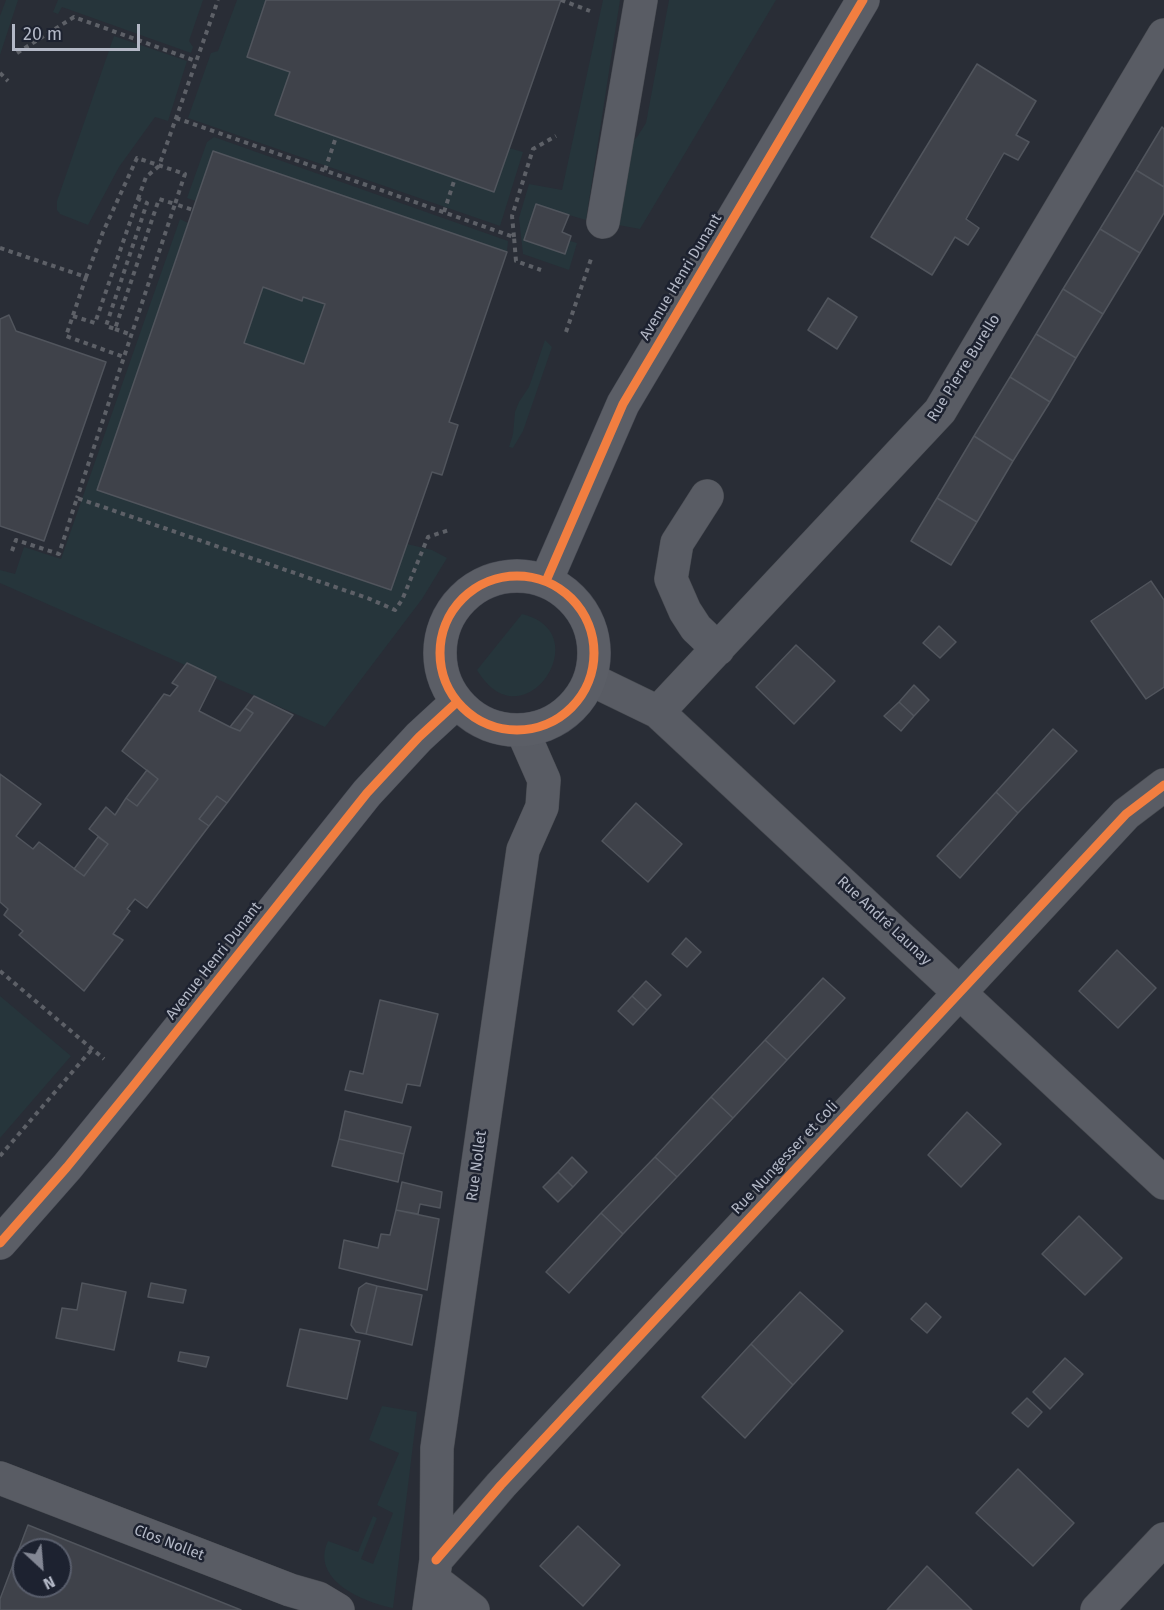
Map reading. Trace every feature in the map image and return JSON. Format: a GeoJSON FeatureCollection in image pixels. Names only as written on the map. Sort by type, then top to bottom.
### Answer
{"type":"FeatureCollection","features":[{"type":"Feature","properties":{"kind":"main road","name":"Avenue Henri Dunant"},"geometry":{"type":"LineString","coordinates":[[546,580],[623,404],[863,0]]}},
{"type":"Feature","properties":{"kind":"main road"},"geometry":{"type":"LineString","coordinates":[[521,575],[546,580],[567,593],[583,611],[588,621],[595,656],[590,679],[579,699],[563,715],[544,726],[507,730],[479,721],[457,702],[444,680],[439,655],[443,629],[454,607],[472,589],[496,578],[521,575]]}},
{"type":"Feature","properties":{"kind":"main road","name":"Avenue Henri Dunant"},"geometry":{"type":"LineString","coordinates":[[0,1243],[67,1167],[134,1085],[367,793],[419,737],[457,702]]}},
{"type":"Feature","properties":{"kind":"street"},"geometry":{"type":"LineString","coordinates":[[603,222],[641,0]]}},
{"type":"Feature","properties":{"kind":"street","name":"Rue Pierre Burello"},"geometry":{"type":"LineString","coordinates":[[658,712],[940,411],[1164,35]]}},
{"type":"Feature","properties":{"kind":"street"},"geometry":{"type":"LineString","coordinates":[[707,496],[677,543],[671,579],[685,611],[696,628],[718,649]]}},
{"type":"Feature","properties":{"kind":"street","name":"Rue André Launay"},"geometry":{"type":"LineString","coordinates":[[590,679],[658,712],[960,991],[1164,1184]]}},
{"type":"Feature","properties":{"kind":"street","name":"Rue Nollet"},"geometry":{"type":"LineString","coordinates":[[433,1583],[437,1448],[523,850],[542,807],[544,780],[522,730]]}},
{"type":"Feature","properties":{"kind":"street","name":"Rue Nungesser et Coli"},"geometry":{"type":"LineString","coordinates":[[433,1583],[509,1477],[1126,814],[1164,785]]}},
{"type":"Feature","properties":{"kind":"street","name":"Clos Nollet"},"geometry":{"type":"LineString","coordinates":[[0,1478],[290,1590],[318,1598],[338,1610]]}},
{"type":"Feature","properties":{"kind":"street"},"geometry":{"type":"LineString","coordinates":[[1097,1610],[1164,1539]]}},
{"type":"Feature","properties":{"kind":"street"},"geometry":{"type":"LineString","coordinates":[[433,1583],[473,1610]]}},
{"type":"Feature","properties":{"kind":"path"},"geometry":{"type":"LineString","coordinates":[[73,316],[95,323],[146,177],[159,165],[219,0]]}},
{"type":"Feature","properties":{"kind":"path"},"geometry":{"type":"LineString","coordinates":[[561,0],[590,11]]}},
{"type":"Feature","properties":{"kind":"path"},"geometry":{"type":"LineString","coordinates":[[17,53],[75,17],[196,61]]}},
{"type":"Feature","properties":{"kind":"path"},"geometry":{"type":"LineString","coordinates":[[0,73],[8,81]]}},
{"type":"Feature","properties":{"kind":"path"},"geometry":{"type":"LineString","coordinates":[[176,118],[514,237]]}},
{"type":"Feature","properties":{"kind":"path"},"geometry":{"type":"LineString","coordinates":[[540,270],[516,261],[512,216],[533,149],[556,136]]}},
{"type":"Feature","properties":{"kind":"path"},"geometry":{"type":"LineString","coordinates":[[325,170],[336,137]]}},
{"type":"Feature","properties":{"kind":"path"},"geometry":{"type":"LineString","coordinates":[[12,551],[16,540],[59,554],[185,174],[137,158],[103,232],[66,336],[124,357]]}},
{"type":"Feature","properties":{"kind":"path"},"geometry":{"type":"LineString","coordinates":[[444,212],[455,178]]}},
{"type":"Feature","properties":{"kind":"path"},"geometry":{"type":"LineString","coordinates":[[132,335],[105,326],[147,203],[138,199]]}},
{"type":"Feature","properties":{"kind":"path"},"geometry":{"type":"LineString","coordinates":[[115,329],[159,199],[193,210]]}},
{"type":"Feature","properties":{"kind":"path"},"geometry":{"type":"LineString","coordinates":[[566,332],[603,222]]}},
{"type":"Feature","properties":{"kind":"path"},"geometry":{"type":"LineString","coordinates":[[0,248],[86,277]]}},
{"type":"Feature","properties":{"kind":"path"},"geometry":{"type":"LineString","coordinates":[[77,498],[370,599],[395,610],[402,600],[428,537],[449,530]]}},
{"type":"Feature","properties":{"kind":"path"},"geometry":{"type":"LineString","coordinates":[[0,971],[134,1085]]}},
{"type":"Feature","properties":{"kind":"path"},"geometry":{"type":"LineString","coordinates":[[0,1156],[92,1049]]}},
{"type":"Feature","properties":{"kind":"shaded area"},"geometry":{"type":"Polygon","coordinates":[[[6,0],[18,0],[0,55],[0,16],[6,0]]]}},
{"type":"Feature","properties":{"kind":"shaded area"},"geometry":{"type":"Polygon","coordinates":[[[58,0],[203,0],[189,41],[193,47],[191,53],[62,7],[58,14],[53,12],[58,0]]]}},
{"type":"Feature","properties":{"kind":"shaded area"},"geometry":{"type":"Polygon","coordinates":[[[237,0],[266,0],[247,57],[290,72],[494,192],[509,148],[523,152],[500,226],[188,118],[211,53],[218,51],[237,0]]]}},
{"type":"Feature","properties":{"kind":"shaded area"},"geometry":{"type":"Polygon","coordinates":[[[603,0],[620,0],[586,220],[569,215],[562,232],[571,236],[570,241],[577,243],[569,270],[523,254],[519,218],[529,184],[562,190],[603,0]]]}},
{"type":"Feature","properties":{"kind":"shaded area"},"geometry":{"type":"Polygon","coordinates":[[[669,0],[776,0],[640,229],[607,223],[626,148],[646,123],[669,0]]]}},
{"type":"Feature","properties":{"kind":"shaded area"},"geometry":{"type":"Polygon","coordinates":[[[114,36],[187,61],[168,121],[155,117],[119,167],[88,225],[60,214],[57,210],[57,201],[114,36]]]}},
{"type":"Feature","properties":{"kind":"shaded area"},"geometry":{"type":"Polygon","coordinates":[[[214,137],[508,241],[507,252],[213,151],[196,201],[187,198],[207,142],[214,137]]]}},
{"type":"Feature","properties":{"kind":"shaded area"},"geometry":{"type":"Polygon","coordinates":[[[180,219],[188,223],[98,490],[390,590],[407,544],[432,550],[447,558],[422,599],[325,727],[0,583],[0,570],[15,574],[24,547],[61,559],[180,219]]]}},
{"type":"Feature","properties":{"kind":"shaded area"},"geometry":{"type":"Polygon","coordinates":[[[263,287],[302,301],[303,297],[325,304],[304,364],[244,343],[263,287]]]}},
{"type":"Feature","properties":{"kind":"shaded area"},"geometry":{"type":"Polygon","coordinates":[[[545,340],[552,347],[523,431],[513,448],[509,447],[515,412],[529,387],[545,340]]]}},
{"type":"Feature","properties":{"kind":"shaded area"},"geometry":{"type":"Polygon","coordinates":[[[522,614],[544,625],[554,641],[554,660],[546,678],[532,691],[514,696],[495,690],[477,670],[522,614]]]}},
{"type":"Feature","properties":{"kind":"shaded area"},"geometry":{"type":"Polygon","coordinates":[[[0,996],[71,1056],[0,1138],[0,996]]]}},
{"type":"Feature","properties":{"kind":"shaded area"},"geometry":{"type":"Polygon","coordinates":[[[382,1406],[417,1412],[393,1608],[368,1600],[342,1587],[326,1567],[324,1555],[328,1541],[358,1552],[373,1516],[377,1518],[361,1559],[373,1564],[393,1513],[377,1505],[399,1453],[369,1440],[382,1406]]]}},
{"type":"Feature","properties":{"kind":"building"},"geometry":{"type":"Polygon","coordinates":[[[266,0],[561,0],[494,192],[275,115],[290,72],[247,57],[266,0]]]}},
{"type":"Feature","properties":{"kind":"building"},"geometry":{"type":"Polygon","coordinates":[[[977,64],[1036,101],[1016,135],[1029,142],[1018,160],[1004,153],[966,219],[979,228],[968,245],[955,237],[932,275],[871,237],[977,64]]]}},
{"type":"Feature","properties":{"kind":"building"},"geometry":{"type":"Polygon","coordinates":[[[1162,127],[1164,129],[1164,187],[1136,170],[1162,127]]]}},
{"type":"Feature","properties":{"kind":"building"},"geometry":{"type":"Polygon","coordinates":[[[213,151],[507,252],[449,422],[458,425],[442,475],[432,472],[391,590],[97,490],[213,151]],[[263,287],[244,343],[304,364],[325,304],[303,297],[302,301],[263,287]]]}},
{"type":"Feature","properties":{"kind":"building"},"geometry":{"type":"Polygon","coordinates":[[[1136,170],[1164,187],[1164,213],[1140,253],[1100,229],[1136,170]]]}},
{"type":"Feature","properties":{"kind":"building"},"geometry":{"type":"Polygon","coordinates":[[[536,204],[569,215],[562,232],[571,236],[565,254],[524,240],[536,204]]]}},
{"type":"Feature","properties":{"kind":"building"},"geometry":{"type":"Polygon","coordinates":[[[1100,229],[1140,253],[1103,314],[1063,289],[1100,229]]]}},
{"type":"Feature","properties":{"kind":"building"},"geometry":{"type":"Polygon","coordinates":[[[1063,289],[1103,314],[1076,358],[1036,334],[1063,289]]]}},
{"type":"Feature","properties":{"kind":"building"},"geometry":{"type":"Polygon","coordinates":[[[828,298],[857,317],[837,349],[808,330],[828,298]]]}},
{"type":"Feature","properties":{"kind":"building"},"geometry":{"type":"Polygon","coordinates":[[[9,315],[16,331],[106,362],[44,541],[0,526],[0,319],[9,315]]]}},
{"type":"Feature","properties":{"kind":"building"},"geometry":{"type":"Polygon","coordinates":[[[1036,334],[1076,358],[1050,402],[1010,377],[1036,334]]]}},
{"type":"Feature","properties":{"kind":"building"},"geometry":{"type":"Polygon","coordinates":[[[1010,377],[1050,402],[1013,461],[974,436],[1010,377]]]}},
{"type":"Feature","properties":{"kind":"building"},"geometry":{"type":"Polygon","coordinates":[[[974,436],[1013,461],[977,522],[937,498],[974,436]]]}},
{"type":"Feature","properties":{"kind":"building"},"geometry":{"type":"Polygon","coordinates":[[[937,498],[977,522],[951,565],[911,541],[937,498]]]}},
{"type":"Feature","properties":{"kind":"building"},"geometry":{"type":"Polygon","coordinates":[[[1151,581],[1164,600],[1164,687],[1146,699],[1091,621],[1151,581]]]}},
{"type":"Feature","properties":{"kind":"building"},"geometry":{"type":"Polygon","coordinates":[[[939,626],[956,642],[940,658],[923,643],[939,626]]]}},
{"type":"Feature","properties":{"kind":"building"},"geometry":{"type":"Polygon","coordinates":[[[796,645],[835,681],[794,724],[756,687],[796,645]]]}},
{"type":"Feature","properties":{"kind":"building"},"geometry":{"type":"Polygon","coordinates":[[[187,663],[216,677],[199,711],[230,727],[240,731],[253,713],[245,708],[254,696],[293,715],[227,803],[217,796],[199,819],[209,826],[147,908],[135,899],[127,909],[130,911],[113,934],[123,940],[84,991],[19,935],[23,931],[4,915],[8,909],[0,902],[0,774],[41,804],[16,836],[33,849],[39,842],[84,876],[108,844],[89,829],[106,807],[115,815],[126,798],[137,806],[158,779],[122,751],[164,694],[170,696],[178,686],[172,683],[187,663]]]}},
{"type":"Feature","properties":{"kind":"building"},"geometry":{"type":"Polygon","coordinates":[[[914,685],[929,700],[914,716],[899,702],[914,685]]]}},
{"type":"Feature","properties":{"kind":"building"},"geometry":{"type":"Polygon","coordinates":[[[899,702],[914,716],[901,731],[884,716],[899,702]]]}},
{"type":"Feature","properties":{"kind":"building"},"geometry":{"type":"Polygon","coordinates":[[[245,708],[253,713],[240,731],[230,727],[245,708]]]}},
{"type":"Feature","properties":{"kind":"building"},"geometry":{"type":"Polygon","coordinates":[[[1053,729],[1077,751],[1018,813],[996,792],[1053,729]]]}},
{"type":"Feature","properties":{"kind":"building"},"geometry":{"type":"Polygon","coordinates":[[[147,770],[158,779],[137,806],[126,798],[147,770]]]}},
{"type":"Feature","properties":{"kind":"building"},"geometry":{"type":"Polygon","coordinates":[[[996,792],[1018,813],[960,878],[937,856],[996,792]]]}},
{"type":"Feature","properties":{"kind":"building"},"geometry":{"type":"Polygon","coordinates":[[[217,796],[227,803],[209,826],[199,819],[217,796]]]}},
{"type":"Feature","properties":{"kind":"building"},"geometry":{"type":"Polygon","coordinates":[[[636,803],[682,844],[648,882],[602,841],[636,803]]]}},
{"type":"Feature","properties":{"kind":"building"},"geometry":{"type":"Polygon","coordinates":[[[98,837],[108,844],[84,876],[74,869],[98,837]]]}},
{"type":"Feature","properties":{"kind":"building"},"geometry":{"type":"Polygon","coordinates":[[[686,938],[701,952],[687,967],[672,954],[686,938]]]}},
{"type":"Feature","properties":{"kind":"building"},"geometry":{"type":"Polygon","coordinates":[[[1117,950],[1156,988],[1118,1028],[1079,991],[1117,950]]]}},
{"type":"Feature","properties":{"kind":"building"},"geometry":{"type":"Polygon","coordinates":[[[823,978],[845,998],[787,1060],[765,1040],[823,978]]]}},
{"type":"Feature","properties":{"kind":"building"},"geometry":{"type":"Polygon","coordinates":[[[646,981],[661,995],[647,1010],[632,996],[646,981]]]}},
{"type":"Feature","properties":{"kind":"building"},"geometry":{"type":"Polygon","coordinates":[[[632,996],[647,1010],[633,1025],[618,1011],[632,996]]]}},
{"type":"Feature","properties":{"kind":"building"},"geometry":{"type":"Polygon","coordinates":[[[380,1000],[438,1014],[420,1086],[407,1084],[402,1103],[345,1090],[350,1071],[363,1074],[380,1000]]]}},
{"type":"Feature","properties":{"kind":"building"},"geometry":{"type":"Polygon","coordinates":[[[765,1040],[787,1060],[733,1118],[711,1097],[765,1040]]]}},
{"type":"Feature","properties":{"kind":"building"},"geometry":{"type":"Polygon","coordinates":[[[711,1097],[733,1118],[677,1177],[655,1157],[711,1097]]]}},
{"type":"Feature","properties":{"kind":"building"},"geometry":{"type":"Polygon","coordinates":[[[345,1111],[411,1127],[404,1154],[339,1139],[345,1111]]]}},
{"type":"Feature","properties":{"kind":"building"},"geometry":{"type":"Polygon","coordinates":[[[967,1112],[1001,1144],[961,1187],[928,1155],[967,1112]]]}},
{"type":"Feature","properties":{"kind":"building"},"geometry":{"type":"Polygon","coordinates":[[[339,1139],[404,1154],[398,1182],[332,1166],[339,1139]]]}},
{"type":"Feature","properties":{"kind":"building"},"geometry":{"type":"Polygon","coordinates":[[[572,1157],[587,1172],[573,1187],[558,1172],[572,1157]]]}},
{"type":"Feature","properties":{"kind":"building"},"geometry":{"type":"Polygon","coordinates":[[[655,1157],[677,1177],[623,1234],[601,1213],[655,1157]]]}},
{"type":"Feature","properties":{"kind":"building"},"geometry":{"type":"Polygon","coordinates":[[[558,1172],[573,1187],[558,1202],[543,1187],[558,1172]]]}},
{"type":"Feature","properties":{"kind":"building"},"geometry":{"type":"Polygon","coordinates":[[[402,1182],[442,1192],[440,1208],[420,1204],[418,1214],[396,1210],[402,1182]]]}},
{"type":"Feature","properties":{"kind":"building"},"geometry":{"type":"Polygon","coordinates":[[[396,1210],[439,1219],[427,1290],[339,1268],[344,1240],[378,1248],[381,1234],[390,1235],[396,1210]]]}},
{"type":"Feature","properties":{"kind":"building"},"geometry":{"type":"Polygon","coordinates":[[[601,1213],[623,1234],[569,1293],[546,1272],[601,1213]]]}},
{"type":"Feature","properties":{"kind":"building"},"geometry":{"type":"Polygon","coordinates":[[[1079,1216],[1122,1258],[1085,1295],[1042,1254],[1079,1216]]]}},
{"type":"Feature","properties":{"kind":"building"},"geometry":{"type":"Polygon","coordinates":[[[82,1283],[126,1292],[114,1350],[56,1338],[62,1308],[77,1310],[82,1283]]]}},
{"type":"Feature","properties":{"kind":"building"},"geometry":{"type":"Polygon","coordinates":[[[151,1283],[186,1290],[183,1303],[148,1297],[151,1283]]]}},
{"type":"Feature","properties":{"kind":"building"},"geometry":{"type":"Polygon","coordinates":[[[366,1283],[377,1286],[366,1334],[356,1332],[351,1325],[359,1288],[366,1283]]]}},
{"type":"Feature","properties":{"kind":"building"},"geometry":{"type":"Polygon","coordinates":[[[377,1286],[422,1295],[412,1345],[366,1334],[377,1286]]]}},
{"type":"Feature","properties":{"kind":"building"},"geometry":{"type":"Polygon","coordinates":[[[800,1292],[843,1331],[793,1385],[751,1344],[800,1292]]]}},
{"type":"Feature","properties":{"kind":"building"},"geometry":{"type":"Polygon","coordinates":[[[926,1303],[941,1317],[927,1333],[911,1319],[926,1303]]]}},
{"type":"Feature","properties":{"kind":"building"},"geometry":{"type":"Polygon","coordinates":[[[300,1329],[360,1341],[347,1399],[287,1386],[300,1329]]]}},
{"type":"Feature","properties":{"kind":"building"},"geometry":{"type":"Polygon","coordinates":[[[751,1344],[793,1385],[745,1438],[702,1397],[751,1344]]]}},
{"type":"Feature","properties":{"kind":"building"},"geometry":{"type":"Polygon","coordinates":[[[180,1352],[209,1357],[206,1367],[178,1361],[180,1352]]]}},
{"type":"Feature","properties":{"kind":"building"},"geometry":{"type":"Polygon","coordinates":[[[1065,1358],[1083,1374],[1050,1409],[1033,1392],[1065,1358]]]}},
{"type":"Feature","properties":{"kind":"building"},"geometry":{"type":"Polygon","coordinates":[[[1027,1398],[1042,1412],[1028,1427],[1012,1413],[1027,1398]]]}},
{"type":"Feature","properties":{"kind":"building"},"geometry":{"type":"Polygon","coordinates":[[[1018,1469],[1074,1523],[1033,1566],[976,1513],[1018,1469]]]}},
{"type":"Feature","properties":{"kind":"building"},"geometry":{"type":"Polygon","coordinates":[[[28,1525],[61,1538],[23,1538],[28,1525]]]}},
{"type":"Feature","properties":{"kind":"building"},"geometry":{"type":"Polygon","coordinates":[[[578,1526],[620,1565],[583,1606],[540,1566],[578,1526]]]}},
{"type":"Feature","properties":{"kind":"building"},"geometry":{"type":"Polygon","coordinates":[[[72,1543],[241,1610],[0,1610],[0,1599],[12,1567],[12,1598],[72,1598],[72,1543]]]}},
{"type":"Feature","properties":{"kind":"building"},"geometry":{"type":"Polygon","coordinates":[[[927,1566],[972,1610],[887,1610],[927,1566]]]}},
{"type":"Feature","properties":{"kind":"cycle path"},"geometry":{"type":"LineString","coordinates":[[546,581],[623,404],[863,0]]}},
{"type":"Feature","properties":{"kind":"cycle path"},"geometry":{"type":"LineString","coordinates":[[517,576],[532,577],[547,582],[572,598],[588,623],[593,638],[594,653],[593,668],[588,683],[572,708],[547,724],[532,729],[517,730],[502,729],[487,724],[462,708],[446,683],[441,668],[440,653],[441,638],[446,623],[462,598],[487,582],[502,577],[517,576]]}},
{"type":"Feature","properties":{"kind":"cycle path"},"geometry":{"type":"LineString","coordinates":[[0,1243],[67,1167],[134,1085],[367,793],[419,737],[457,702]]}},
{"type":"Feature","properties":{"kind":"cycle path"},"geometry":{"type":"LineString","coordinates":[[436,1560],[501,1485],[1126,814],[1164,785]]}}]}
